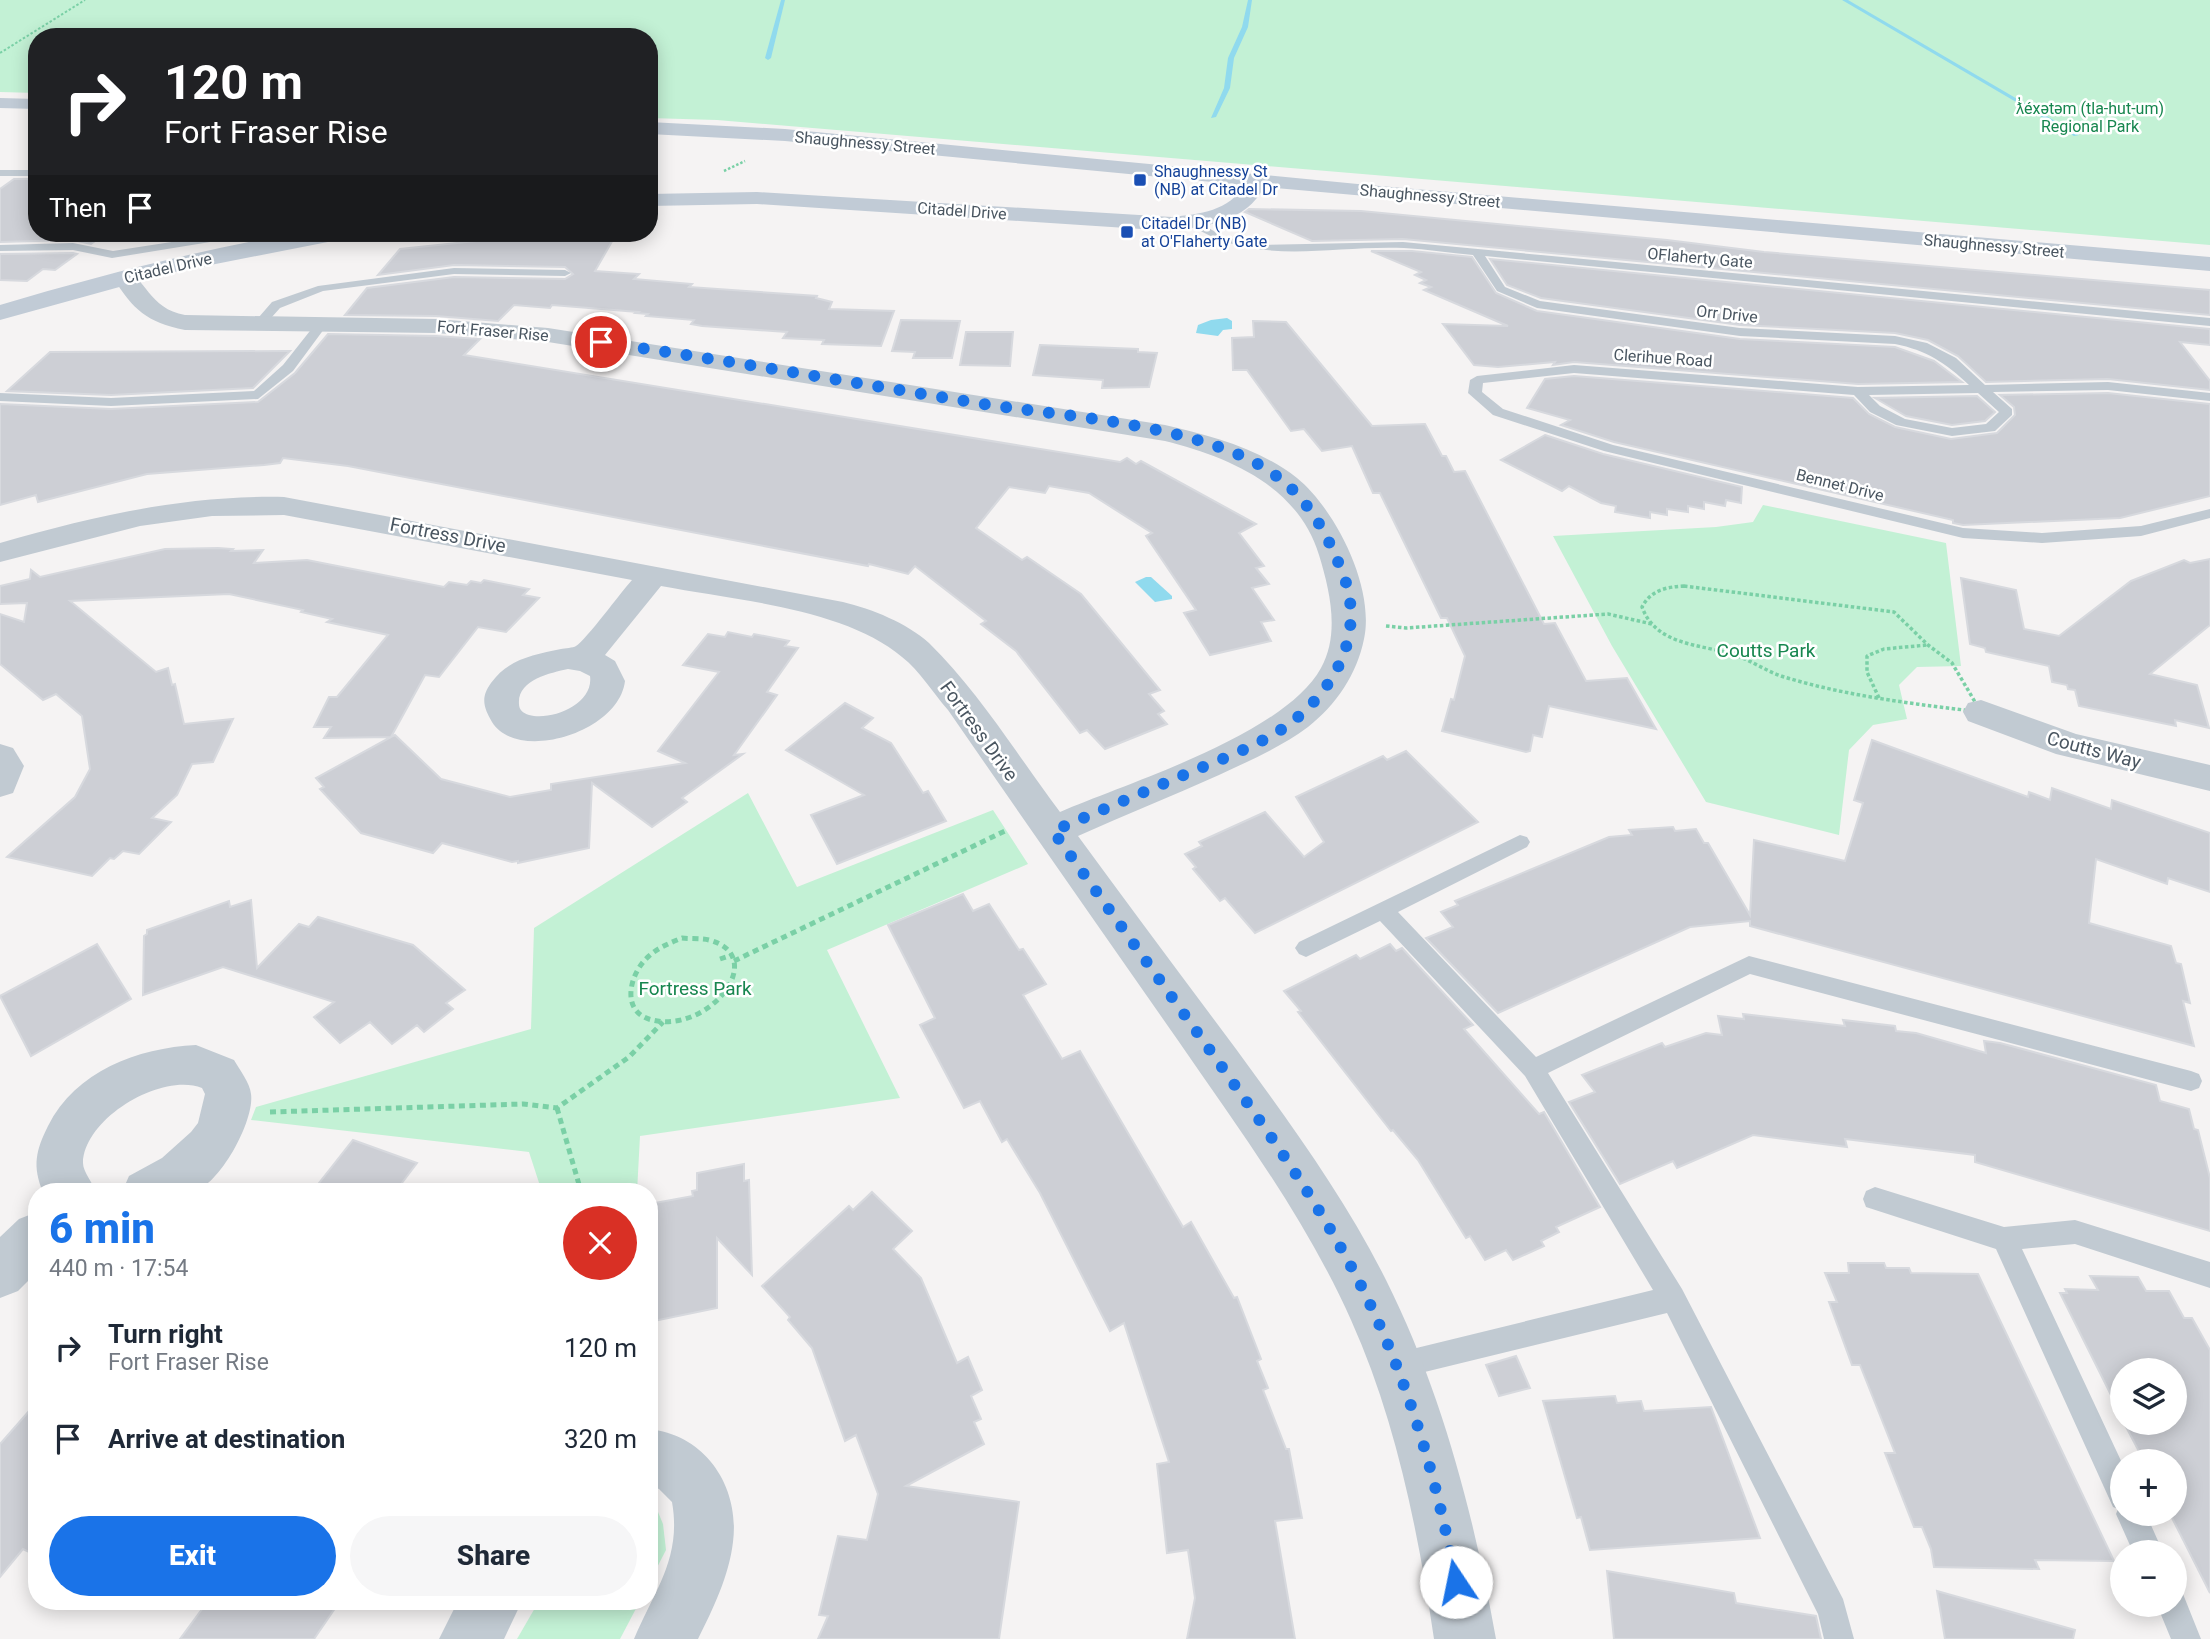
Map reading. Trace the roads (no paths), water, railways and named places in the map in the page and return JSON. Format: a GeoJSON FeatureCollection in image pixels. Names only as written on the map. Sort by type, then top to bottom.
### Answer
{"type":"FeatureCollection","features":[{"type":"Feature","properties":{"kind":"main road"},"geometry":{"type":"LineString","coordinates":[[0,103],[28,104]]}},
{"type":"Feature","properties":{"kind":"main road","name":"Shaughnessy Street"},"geometry":{"type":"LineString","coordinates":[[658,128],[785,135],[1257,181],[2210,264]]}},
{"type":"Feature","properties":{"kind":"main road","name":"Citadel Drive"},"geometry":{"type":"LineString","coordinates":[[658,200],[758,198],[1151,224],[1192,222],[1240,207],[1257,181]]}},
{"type":"Feature","properties":{"kind":"main road","name":"Citadel Drive"},"geometry":{"type":"LineString","coordinates":[[0,313],[119,267],[272,242]]}},
{"type":"Feature","properties":{"kind":"street","name":"Fort Fraser Rise"},"geometry":{"type":"LineString","coordinates":[[119,267],[144,306],[165,318],[195,324],[436,326],[548,335],[1096,421],[1203,442],[1233,452],[1286,482],[1304,500],[1328,536],[1350,600],[1348,644],[1330,682],[1315,702],[1275,733],[1053,831]]}},
{"type":"Feature","properties":{"kind":"street","name":"Fortress Drive"},"geometry":{"type":"LineString","coordinates":[[0,553],[128,519],[198,508],[258,504],[313,509],[843,612],[892,633],[916,650],[932,667],[1053,831],[1278,1147],[1346,1255],[1369,1302],[1424,1445],[1444,1518],[1465,1639]]}},
{"type":"Feature","properties":{"kind":"street"},"geometry":{"type":"LineString","coordinates":[[584,659],[653,575]]}},
{"type":"Feature","properties":{"kind":"street","name":"Coutts Way"},"geometry":{"type":"LineString","coordinates":[[1981,712],[2080,748],[2210,778]]}},
{"type":"Feature","properties":{"kind":"street"},"geometry":{"type":"LineString","coordinates":[[0,757],[4,760],[5,771],[0,783]]}},
{"type":"Feature","properties":{"kind":"street"},"geometry":{"type":"LineString","coordinates":[[63,1183],[57,1164],[63,1142],[76,1119],[98,1097],[123,1080],[151,1068],[177,1063],[200,1065],[217,1074],[227,1088],[228,1107],[220,1129],[205,1152],[182,1172],[162,1183]]}},
{"type":"Feature","properties":{"kind":"street"},"geometry":{"type":"LineString","coordinates":[[0,1273],[28,1245]]}},
{"type":"Feature","properties":{"kind":"street"},"geometry":{"type":"LineString","coordinates":[[658,1458],[676,1466],[693,1480],[706,1523],[704,1549],[693,1581],[665,1639]]}},
{"type":"Feature","properties":{"kind":"street"},"geometry":{"type":"LineString","coordinates":[[470,1639],[487,1610]]}},
{"type":"Feature","properties":{"kind":"lane"},"geometry":{"type":"LineString","coordinates":[[0,173],[28,173]]}},
{"type":"Feature","properties":{"kind":"lane","name":"OFlaherty Gate"},"geometry":{"type":"LineString","coordinates":[[1192,222],[1216,237],[1256,248],[1403,245],[2210,322]]}},
{"type":"Feature","properties":{"kind":"lane"},"geometry":{"type":"LineString","coordinates":[[0,248],[74,248],[105,251],[119,267],[173,242]]}},
{"type":"Feature","properties":{"kind":"lane","name":"Orr Drive"},"geometry":{"type":"LineString","coordinates":[[1477,252],[1501,289],[1537,304],[1740,332],[1895,340],[1923,346],[1951,361],[1983,390]]}},
{"type":"Feature","properties":{"kind":"lane"},"geometry":{"type":"LineString","coordinates":[[258,325],[276,305],[322,288],[454,271],[565,273]]}},
{"type":"Feature","properties":{"kind":"lane"},"geometry":{"type":"LineString","coordinates":[[0,397],[111,402],[258,395],[288,368],[321,325]]}},
{"type":"Feature","properties":{"kind":"lane","name":"Clerihue Road"},"geometry":{"type":"LineString","coordinates":[[1475,393],[1477,380],[1574,369],[1858,391],[2108,386],[2210,397]]}},
{"type":"Feature","properties":{"kind":"lane"},"geometry":{"type":"LineString","coordinates":[[1858,391],[1875,409],[1901,422],[1952,432],[1990,428],[2007,412],[1983,390]]}},
{"type":"Feature","properties":{"kind":"lane","name":"Bennet Drive"},"geometry":{"type":"LineString","coordinates":[[1475,393],[1498,412],[1609,448],[1964,533],[2042,538],[2129,532],[2210,513]]}},
{"type":"Feature","properties":{"kind":"lane"},"geometry":{"type":"LineString","coordinates":[[1306,948],[1520,842]]}},
{"type":"Feature","properties":{"kind":"lane"},"geometry":{"type":"LineString","coordinates":[[1383,910],[1534,1069],[1673,1298],[1832,1611],[1839,1639]]}},
{"type":"Feature","properties":{"kind":"lane"},"geometry":{"type":"LineString","coordinates":[[1534,1069],[1749,965],[2191,1081]]}},
{"type":"Feature","properties":{"kind":"lane"},"geometry":{"type":"LineString","coordinates":[[1875,1199],[2004,1239],[2075,1232],[2210,1275]]}},
{"type":"Feature","properties":{"kind":"lane"},"geometry":{"type":"LineString","coordinates":[[2004,1239],[2110,1469]]}},
{"type":"Feature","properties":{"kind":"lane"},"geometry":{"type":"LineString","coordinates":[[1395,1366],[1673,1298]]}},
{"type":"Feature","properties":{"kind":"lane"},"geometry":{"type":"LineString","coordinates":[[2177,1617],[2186,1639]]}},
{"type":"Feature","properties":{"kind":"water"},"geometry":{"type":"Polygon","coordinates":[[[1227,318],[1232,321],[1232,329],[1223,330],[1218,336],[1196,333],[1198,325],[1227,318]]]}},
{"type":"Feature","properties":{"kind":"water"},"geometry":{"type":"Polygon","coordinates":[[[1151,577],[1172,599],[1155,602],[1135,582],[1151,577]]]}},
{"type":"Feature","properties":{"kind":"waterway"},"geometry":{"type":"LineString","coordinates":[[768,58],[783,0]]}},
{"type":"Feature","properties":{"kind":"waterway"},"geometry":{"type":"LineString","coordinates":[[1213,117],[1227,88],[1231,58],[1245,27],[1250,0]]}},
{"type":"Feature","properties":{"kind":"waterway"},"geometry":{"type":"LineString","coordinates":[[1844,0],[2076,135]]}},
{"type":"Feature","properties":{"kind":"place","name":"Shaughnessy St (NB) at Citadel Dr"},"geometry":{"type":"Point","coordinates":[1140,180]}},
{"type":"Feature","properties":{"kind":"place","name":"Citadel Dr (NB) at O'Flaherty Gate"},"geometry":{"type":"Point","coordinates":[1127,232]}},
{"type":"Feature","properties":{"kind":"park label","name":"ƛ̓éxətəm (tla-hut-um) Regional Park"},"geometry":{"type":"Point","coordinates":[2090,117]}},
{"type":"Feature","properties":{"kind":"park label","name":"Coutts Park"},"geometry":{"type":"Point","coordinates":[1766,650]}},
{"type":"Feature","properties":{"kind":"park label","name":"Fortress Park"},"geometry":{"type":"Point","coordinates":[695,988]}}]}
